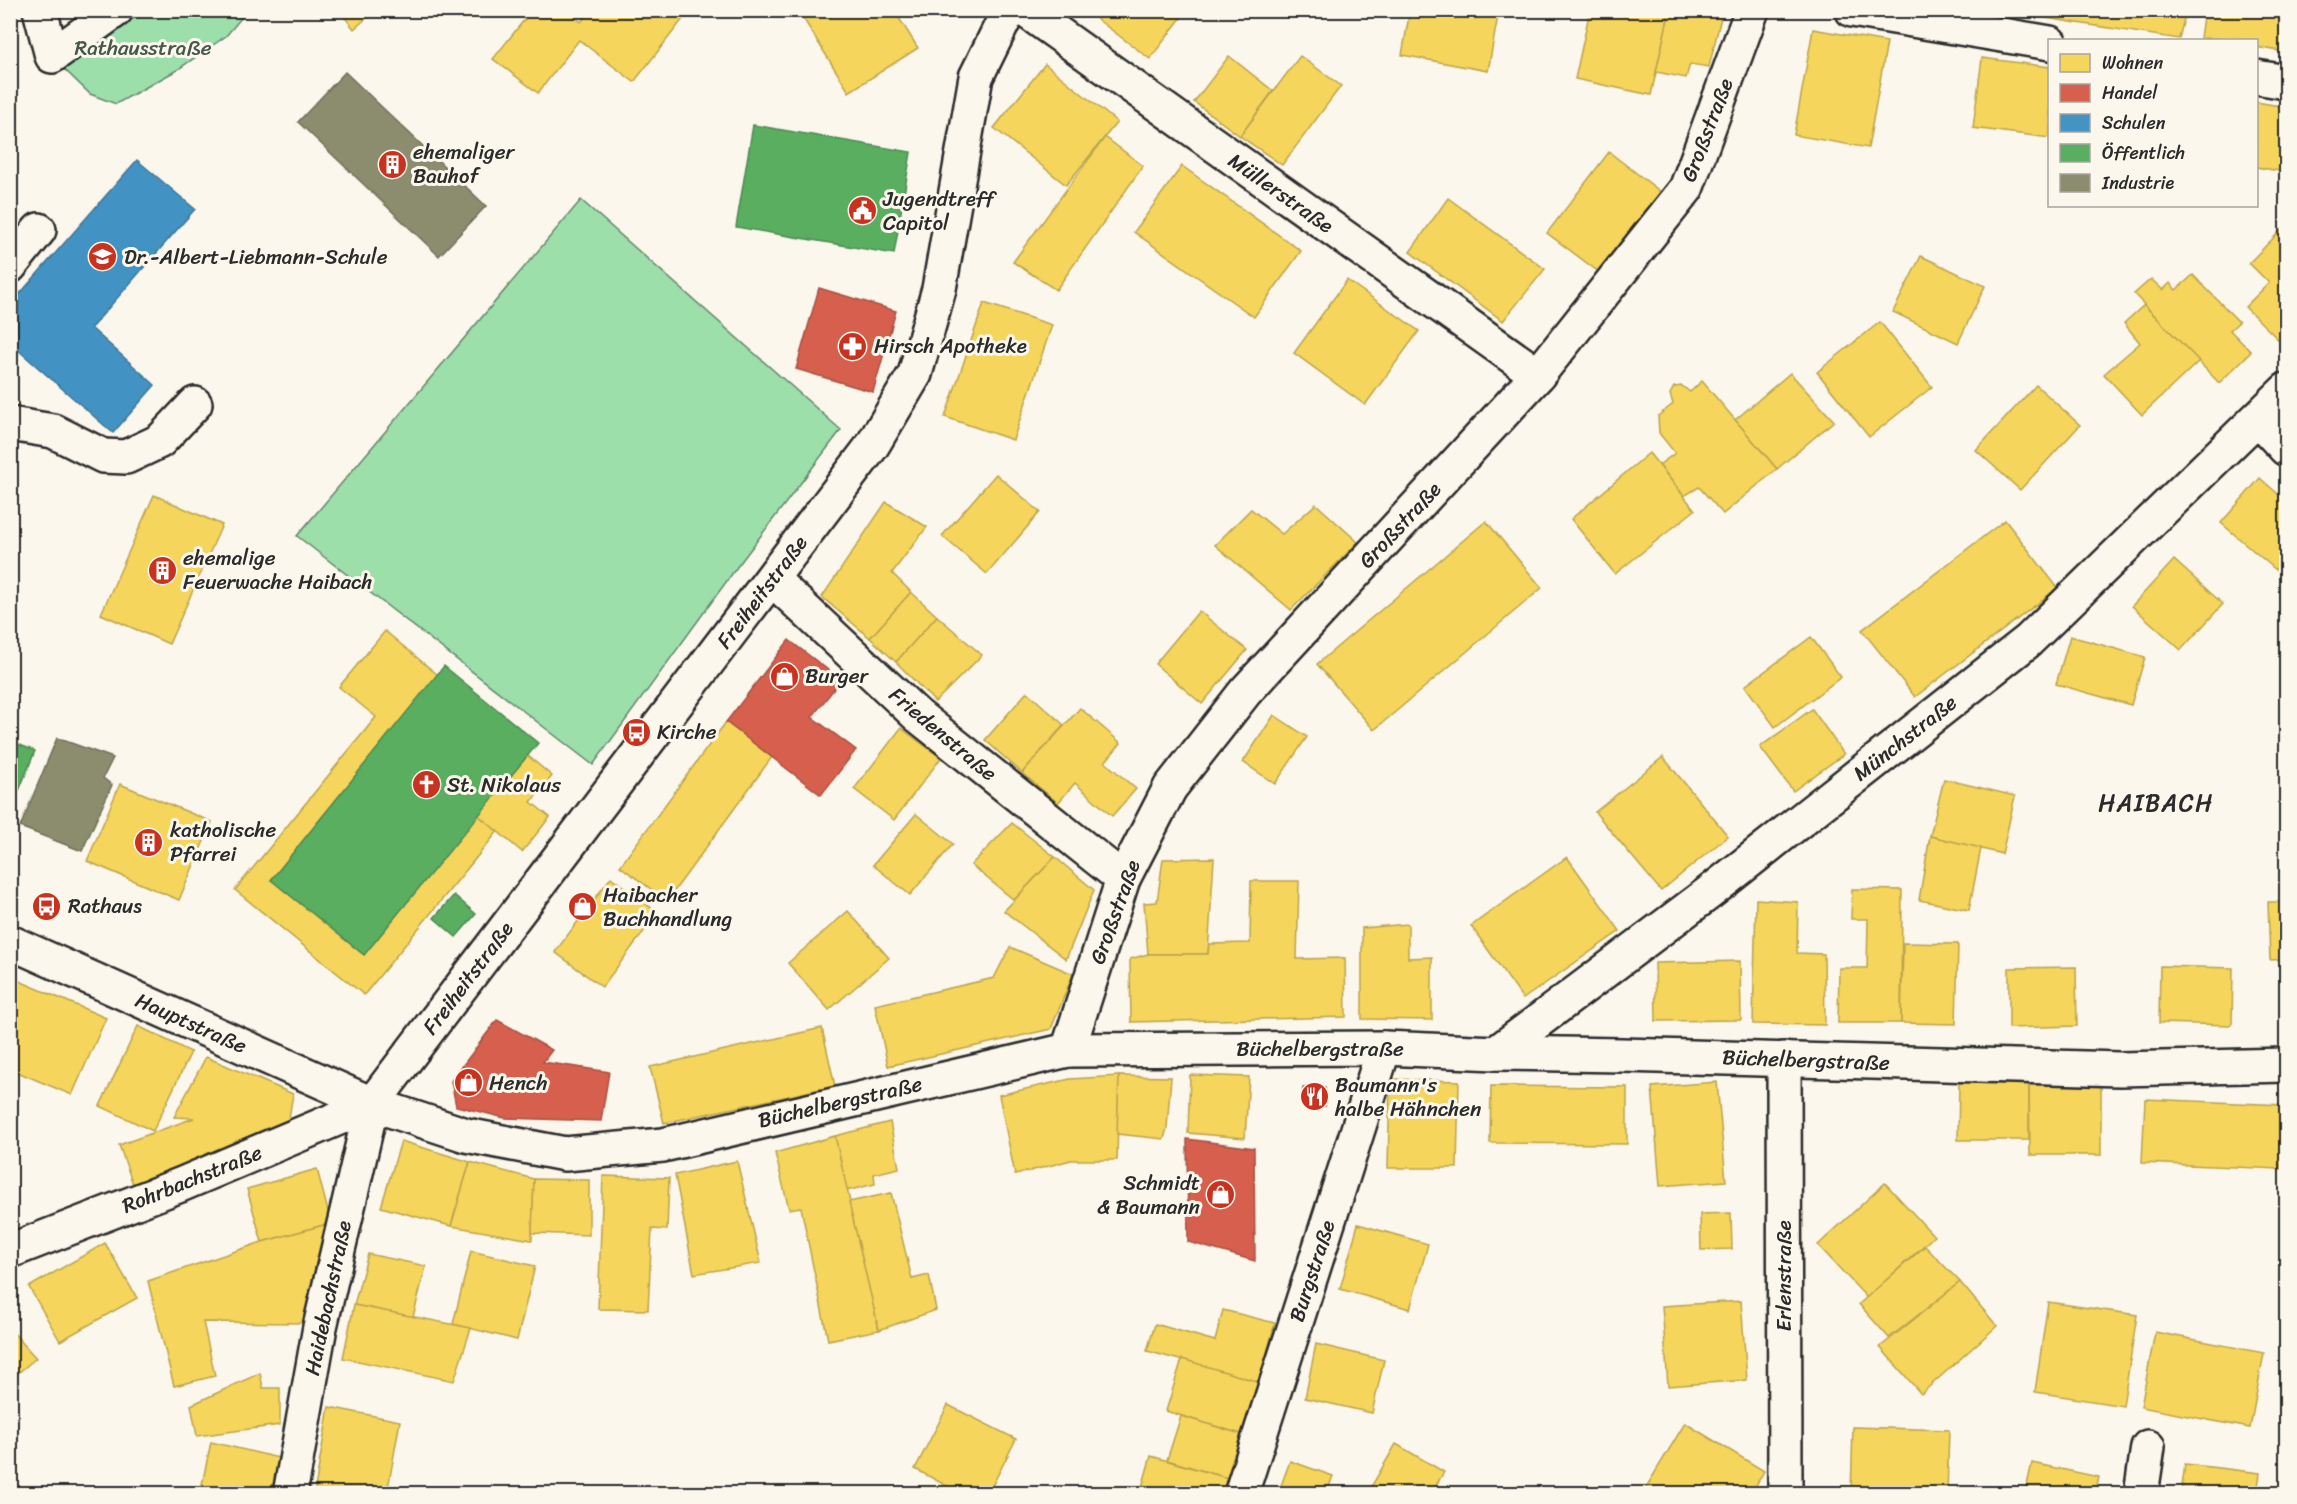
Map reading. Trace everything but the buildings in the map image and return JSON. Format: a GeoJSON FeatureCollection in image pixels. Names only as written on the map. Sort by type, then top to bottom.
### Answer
{"type":"FeatureCollection","features":[{"type":"Feature","properties":{"kind":"street"},"geometry":{"type":"LineString","coordinates":[[40,10],[52,56],[116,10]]}},
{"type":"Feature","properties":{"kind":"street","name":"Freiheitstraße"},"geometry":{"type":"LineString","coordinates":[[372,1104],[872,446],[915,374],[939,289],[976,77],[1009,10]]}},
{"type":"Feature","properties":{"kind":"street","name":"Müllerstraße"},"geometry":{"type":"LineString","coordinates":[[1025,10],[1538,375]]}},
{"type":"Feature","properties":{"kind":"street","name":"Großstraße"},"geometry":{"type":"LineString","coordinates":[[1068,1050],[1123,879],[1170,788],[1245,692],[1538,375],[1686,189],[1752,10]]}},
{"type":"Feature","properties":{"kind":"street"},"geometry":{"type":"LineString","coordinates":[[1852,10],[2048,43]]}},
{"type":"Feature","properties":{"kind":"street"},"geometry":{"type":"LineString","coordinates":[[2258,77],[2286,82]]}},
{"type":"Feature","properties":{"kind":"street"},"geometry":{"type":"LineString","coordinates":[[10,266],[39,230]]}},
{"type":"Feature","properties":{"kind":"street","name":"Münchstraße"},"geometry":{"type":"LineString","coordinates":[[1496,1053],[1710,892],[2028,641],[2286,390]]}},
{"type":"Feature","properties":{"kind":"street"},"geometry":{"type":"LineString","coordinates":[[10,424],[53,431],[103,456],[126,458],[160,441],[195,404]]}},
{"type":"Feature","properties":{"kind":"street"},"geometry":{"type":"LineString","coordinates":[[2258,419],[2286,449]]}},
{"type":"Feature","properties":{"kind":"street","name":"Friedenstraße"},"geometry":{"type":"LineString","coordinates":[[772,579],[917,715],[1123,879]]}},
{"type":"Feature","properties":{"kind":"street","name":"Hauptstraße"},"geometry":{"type":"LineString","coordinates":[[10,942],[372,1104]]}},
{"type":"Feature","properties":{"kind":"street","name":"Büchelbergstraße"},"geometry":{"type":"LineString","coordinates":[[372,1104],[466,1135],[565,1154],[663,1145],[1068,1050],[1384,1048],[1496,1053],[2120,1069],[2286,1065]]}},
{"type":"Feature","properties":{"kind":"street","name":"Burgstraße"},"geometry":{"type":"LineString","coordinates":[[1241,1494],[1384,1048]]}},
{"type":"Feature","properties":{"kind":"street","name":"Erlenstraße"},"geometry":{"type":"LineString","coordinates":[[1784,1059],[1785,1494]]}},
{"type":"Feature","properties":{"kind":"street","name":"Rohrbachstraße"},"geometry":{"type":"LineString","coordinates":[[10,1251],[180,1185],[372,1104]]}},
{"type":"Feature","properties":{"kind":"street","name":"Haidebachstraße"},"geometry":{"type":"LineString","coordinates":[[290,1494],[320,1327],[372,1104]]}},
{"type":"Feature","properties":{"kind":"street"},"geometry":{"type":"LineString","coordinates":[[2141,1494],[2148,1446]]}},
{"type":"Feature","properties":{"kind":"green space","name":"Rathausstraße"},"geometry":{"type":"Polygon","coordinates":[[[133,11],[247,11],[226,36],[177,70],[116,104],[90,94],[59,64],[133,11]]]}},
{"type":"Feature","properties":{"kind":"green space"},"geometry":{"type":"Polygon","coordinates":[[[581,200],[841,430],[737,567],[593,765],[297,536],[581,200]]]}},
{"type":"Feature","properties":{"kind":"place","name":"ehemaliger Bauhof"},"geometry":{"type":"Point","coordinates":[392,164]}},
{"type":"Feature","properties":{"kind":"place","name":"Jugendtreff Capitol"},"geometry":{"type":"Point","coordinates":[862,211]}},
{"type":"Feature","properties":{"kind":"place","name":"Dr.-Albert-Liebmann-Schule"},"geometry":{"type":"Point","coordinates":[103,257]}},
{"type":"Feature","properties":{"kind":"place","name":"Hirsch Apotheke"},"geometry":{"type":"Point","coordinates":[853,346]}},
{"type":"Feature","properties":{"kind":"place","name":"ehemalige Feuerwache Haibach"},"geometry":{"type":"Point","coordinates":[162,570]}},
{"type":"Feature","properties":{"kind":"place","name":"Burger"},"geometry":{"type":"Point","coordinates":[784,676]}},
{"type":"Feature","properties":{"kind":"place","name":"Kirche"},"geometry":{"type":"Point","coordinates":[636,732]}},
{"type":"Feature","properties":{"kind":"place","name":"St. Nikolaus"},"geometry":{"type":"Point","coordinates":[426,785]}},
{"type":"Feature","properties":{"kind":"place","name":"katholische Pfarrei"},"geometry":{"type":"Point","coordinates":[149,842]}},
{"type":"Feature","properties":{"kind":"place","name":"Rathaus"},"geometry":{"type":"Point","coordinates":[47,906]}},
{"type":"Feature","properties":{"kind":"place","name":"Haibacher Buchhandlung"},"geometry":{"type":"Point","coordinates":[582,907]}},
{"type":"Feature","properties":{"kind":"place","name":"Hench"},"geometry":{"type":"Point","coordinates":[468,1083]}},
{"type":"Feature","properties":{"kind":"place","name":"Baumann's halbe Hähnchen"},"geometry":{"type":"Point","coordinates":[1314,1097]}},
{"type":"Feature","properties":{"kind":"place","name":"Schmidt & Baumann"},"geometry":{"type":"Point","coordinates":[1221,1195]}},
{"type":"Feature","properties":{"kind":"district","name":"HAIBACH"},"geometry":{"type":"Point","coordinates":[2156,803]}}]}
